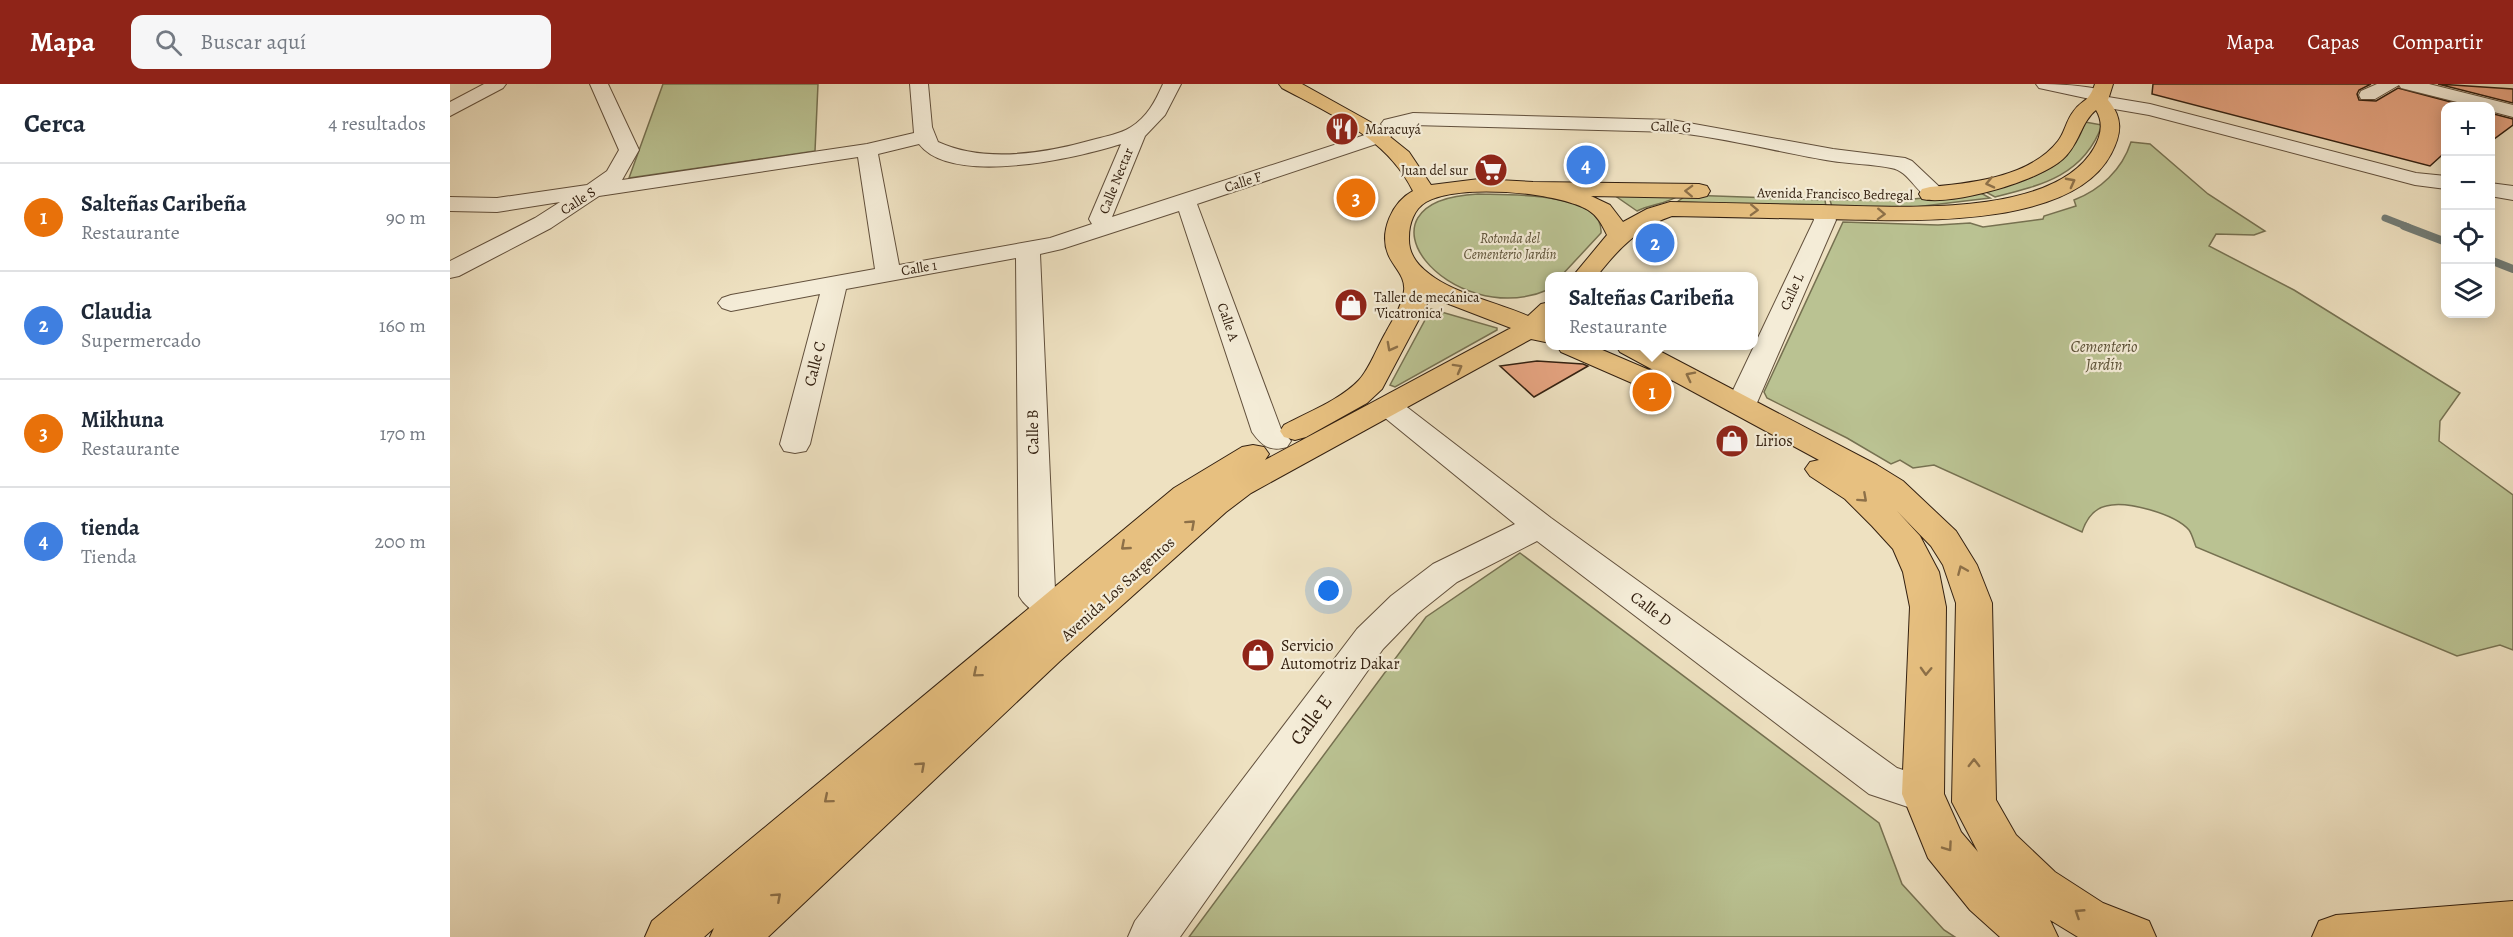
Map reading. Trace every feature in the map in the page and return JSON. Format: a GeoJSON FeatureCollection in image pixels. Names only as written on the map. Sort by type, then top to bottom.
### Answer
{"type":"FeatureCollection","features":[{"type":"Feature","properties":{"kind":"main road"},"geometry":{"type":"LineString","coordinates":[[1288,84],[1417,144]]}},
{"type":"Feature","properties":{"kind":"main road"},"geometry":{"type":"LineString","coordinates":[[1315,84],[1386,130],[1419,177],[1425,194]]}},
{"type":"Feature","properties":{"kind":"main road","name":"Avenida Francisco Bedregal"},"geometry":{"type":"LineString","coordinates":[[1536,188],[1610,188],[1825,196],[1896,197],[1936,194],[2000,181],[2040,165],[2067,142],[2079,114],[2101,91],[2112,121],[2113,127],[2100,158],[2081,177],[2056,191],[1996,206],[1935,214],[1678,208],[1653,214],[1618,235]]}},
{"type":"Feature","properties":{"kind":"main road"},"geometry":{"type":"LineString","coordinates":[[1438,167],[1459,187]]}},
{"type":"Feature","properties":{"kind":"main road"},"geometry":{"type":"LineString","coordinates":[[1544,325],[1446,295],[1414,274],[1396,248],[1397,230],[1408,205],[1425,194],[1459,187],[1536,188],[1566,194],[1593,204],[1612,220],[1618,235],[1588,272]]}},
{"type":"Feature","properties":{"kind":"main road","name":"Avenida Los Sargentos"},"geometry":{"type":"LineString","coordinates":[[738,935],[1047,651],[1070,613],[1185,495],[1276,441],[1357,397],[1372,383],[1414,304],[1417,289],[1414,274]]}},
{"type":"Feature","properties":{"kind":"main road"},"geometry":{"type":"LineString","coordinates":[[1469,302],[1516,306],[1545,302]]}},
{"type":"Feature","properties":{"kind":"main road","name":"Avenida Los Sargentos"},"geometry":{"type":"LineString","coordinates":[[669,937],[746,869],[1070,613],[1213,504],[1240,486],[1544,325]]}},
{"type":"Feature","properties":{"kind":"main road"},"geometry":{"type":"LineString","coordinates":[[1582,350],[1644,377],[1824,448],[1892,488],[1944,539],[1960,565],[1974,603],[1974,802],[2000,849],[2039,887],[2086,918],[2132,937]]}},
{"type":"Feature","properties":{"kind":"main road"},"geometry":{"type":"LineString","coordinates":[[1638,350],[1856,492],[1908,544],[1921,572],[1928,607],[1923,794],[1944,844],[1986,895],[2034,937]]}},
{"type":"Feature","properties":{"kind":"main road"},"geometry":{"type":"LineString","coordinates":[[1923,794],[1974,802]]}},
{"type":"Feature","properties":{"kind":"main road"},"geometry":{"type":"LineString","coordinates":[[2336,937],[2513,923]]}},
{"type":"Feature","properties":{"kind":"street"},"geometry":{"type":"LineString","coordinates":[[450,110],[497,84]]}},
{"type":"Feature","properties":{"kind":"street","name":"Calle S"},"geometry":{"type":"LineString","coordinates":[[450,271],[543,223],[615,175],[629,150],[599,84]]}},
{"type":"Feature","properties":{"kind":"street"},"geometry":{"type":"LineString","coordinates":[[919,84],[924,136],[930,146],[956,156],[991,160],[1072,152],[1136,133],[1154,118],[1164,104],[1172,84]]}},
{"type":"Feature","properties":{"kind":"street"},"geometry":{"type":"LineString","coordinates":[[2045,84],[2101,91],[2150,110],[2415,179],[2441,182]]}},
{"type":"Feature","properties":{"kind":"street"},"geometry":{"type":"LineString","coordinates":[[2368,95],[2391,84]]}},
{"type":"Feature","properties":{"kind":"street"},"geometry":{"type":"LineString","coordinates":[[2407,84],[2513,111]]}},
{"type":"Feature","properties":{"kind":"street","name":"Calle G"},"geometry":{"type":"LineString","coordinates":[[1386,130],[1413,119],[1698,129],[1833,155],[1898,162],[1905,165],[1936,194]]}},
{"type":"Feature","properties":{"kind":"street","name":"Calle F"},"geometry":{"type":"LineString","coordinates":[[1106,227],[1386,130]]}},
{"type":"Feature","properties":{"kind":"street","name":"Calle Nectar"},"geometry":{"type":"LineString","coordinates":[[1106,227],[1100,219],[1136,133]]}},
{"type":"Feature","properties":{"kind":"street"},"geometry":{"type":"LineString","coordinates":[[450,204],[497,205],[867,150],[924,136]]}},
{"type":"Feature","properties":{"kind":"street"},"geometry":{"type":"LineString","coordinates":[[867,150],[888,273]]}},
{"type":"Feature","properties":{"kind":"street"},"geometry":{"type":"LineString","coordinates":[[2495,190],[2513,193]]}},
{"type":"Feature","properties":{"kind":"street","name":"Calle A"},"geometry":{"type":"LineString","coordinates":[[1181,202],[1189,208],[1267,432],[1276,441]]}},
{"type":"Feature","properties":{"kind":"street","name":"Calle L"},"geometry":{"type":"LineString","coordinates":[[1731,411],[1825,220],[1822,212]]}},
{"type":"Feature","properties":{"kind":"street","name":"Calle 1"},"geometry":{"type":"LineString","coordinates":[[731,303],[1054,244],[1106,227]]}},
{"type":"Feature","properties":{"kind":"street","name":"Calle B"},"geometry":{"type":"LineString","coordinates":[[1028,248],[1037,596],[1070,613]]}},
{"type":"Feature","properties":{"kind":"street","name":"Calle C"},"geometry":{"type":"LineString","coordinates":[[795,444],[835,284]]}},
{"type":"Feature","properties":{"kind":"street","name":"Calle D"},"geometry":{"type":"LineString","coordinates":[[1389,407],[1539,526],[1884,782],[1923,794]]}},
{"type":"Feature","properties":{"kind":"street","name":"Calle E"},"geometry":{"type":"LineString","coordinates":[[1152,937],[1370,639],[1404,605],[1445,573],[1539,526]]}},
{"type":"Feature","properties":{"kind":"street"},"geometry":{"type":"LineString","coordinates":[[738,935],[746,869]]}},
{"type":"Feature","properties":{"kind":"green space"},"geometry":{"type":"Polygon","coordinates":[[[663,84],[818,84],[815,151],[629,178],[663,84]]]}},
{"type":"Feature","properties":{"kind":"green space"},"geometry":{"type":"Polygon","coordinates":[[[2085,122],[2102,125],[2094,142],[2073,167],[2045,182],[2013,193],[1995,197],[1984,191],[2032,177],[2058,162],[2078,139],[2085,122]]]}},
{"type":"Feature","properties":{"kind":"green space","name":"Cementerio Jardín"},"geometry":{"type":"Polygon","coordinates":[[[2131,142],[2150,144],[2208,194],[2265,231],[2254,235],[2216,234],[2209,246],[2294,290],[2460,393],[2440,421],[2439,441],[2513,495],[2513,650],[2500,645],[2457,656],[2196,547],[2189,530],[2182,524],[2150,510],[2125,505],[2101,507],[2091,516],[2082,532],[1934,465],[1913,468],[1900,460],[1891,464],[1847,438],[1767,398],[1764,392],[1843,222],[1938,225],[1970,223],[1983,227],[2043,219],[2044,216],[2076,206],[2074,200],[2093,191],[2109,178],[2122,161],[2131,142]]]}},
{"type":"Feature","properties":{"kind":"green space"},"geometry":{"type":"Polygon","coordinates":[[[1979,192],[1990,198],[1915,207],[1832,207],[1830,200],[1904,200],[1979,192]]]}},
{"type":"Feature","properties":{"kind":"green space","name":"Rotonda del Cementerio Jardín"},"geometry":{"type":"Polygon","coordinates":[[[1478,194],[1551,198],[1571,202],[1587,209],[1598,219],[1601,233],[1565,272],[1545,272],[1545,290],[1513,298],[1477,294],[1447,280],[1426,261],[1415,239],[1418,218],[1438,202],[1478,194]]]}},
{"type":"Feature","properties":{"kind":"green space"},"geometry":{"type":"Polygon","coordinates":[[[1614,195],[1680,195],[1637,211],[1614,195]]]}},
{"type":"Feature","properties":{"kind":"green space"},"geometry":{"type":"Polygon","coordinates":[[[1687,195],[1825,200],[1826,207],[1677,202],[1687,195]]]}},
{"type":"Feature","properties":{"kind":"green space"},"geometry":{"type":"Polygon","coordinates":[[[1431,309],[1497,328],[1497,330],[1395,387],[1390,385],[1431,309]]]}},
{"type":"Feature","properties":{"kind":"green space"},"geometry":{"type":"Polygon","coordinates":[[[1520,553],[1879,823],[1902,884],[1944,930],[1955,937],[1189,937],[1426,617],[1520,553]]]}},
{"type":"Feature","properties":{"kind":"building"},"geometry":{"type":"Polygon","coordinates":[[[2153,84],[2371,84],[2359,90],[2357,94],[2359,100],[2376,101],[2398,88],[2451,102],[2441,102],[2441,156],[2430,166],[2152,94],[2153,84]]]}},
{"type":"Feature","properties":{"kind":"building"},"geometry":{"type":"Polygon","coordinates":[[[2438,84],[2513,89],[2513,103],[2438,84]]]}},
{"type":"Feature","properties":{"kind":"building"},"geometry":{"type":"Polygon","coordinates":[[[2495,114],[2513,119],[2513,125],[2495,138],[2495,114]]]}},
{"type":"Feature","properties":{"kind":"building"},"geometry":{"type":"Polygon","coordinates":[[[1537,361],[1588,366],[1534,397],[1500,366],[1537,361]]]}},
{"type":"Feature","properties":{"kind":"waterway"},"geometry":{"type":"LineString","coordinates":[[2385,218],[2408,227]]}},
{"type":"Feature","properties":{"kind":"waterway"},"geometry":{"type":"LineString","coordinates":[[2404,226],[2441,240]]}},
{"type":"Feature","properties":{"kind":"waterway"},"geometry":{"type":"LineString","coordinates":[[2495,262],[2513,269]]}},
{"type":"Feature","properties":{"kind":"place","name":"Maracuyá"},"geometry":{"type":"Point","coordinates":[1342,129]}},
{"type":"Feature","properties":{"kind":"place","name":"tienda"},"geometry":{"type":"Point","coordinates":[1586,165]}},
{"type":"Feature","properties":{"kind":"place","name":"Juan del sur"},"geometry":{"type":"Point","coordinates":[1491,170]}},
{"type":"Feature","properties":{"kind":"place","name":"Mikhuna"},"geometry":{"type":"Point","coordinates":[1356,198]}},
{"type":"Feature","properties":{"kind":"place","name":"Claudia"},"geometry":{"type":"Point","coordinates":[1655,243]}},
{"type":"Feature","properties":{"kind":"place","name":"Taller de mecánica 'Vicatronica'"},"geometry":{"type":"Point","coordinates":[1351,305]}},
{"type":"Feature","properties":{"kind":"place","name":"Salteñas Caribeña"},"geometry":{"type":"Point","coordinates":[1652,392]}},
{"type":"Feature","properties":{"kind":"place","name":"Lirios"},"geometry":{"type":"Point","coordinates":[1732,441]}},
{"type":"Feature","properties":{"kind":"place","name":"Servicio Automotriz Dakar"},"geometry":{"type":"Point","coordinates":[1258,655]}}]}
